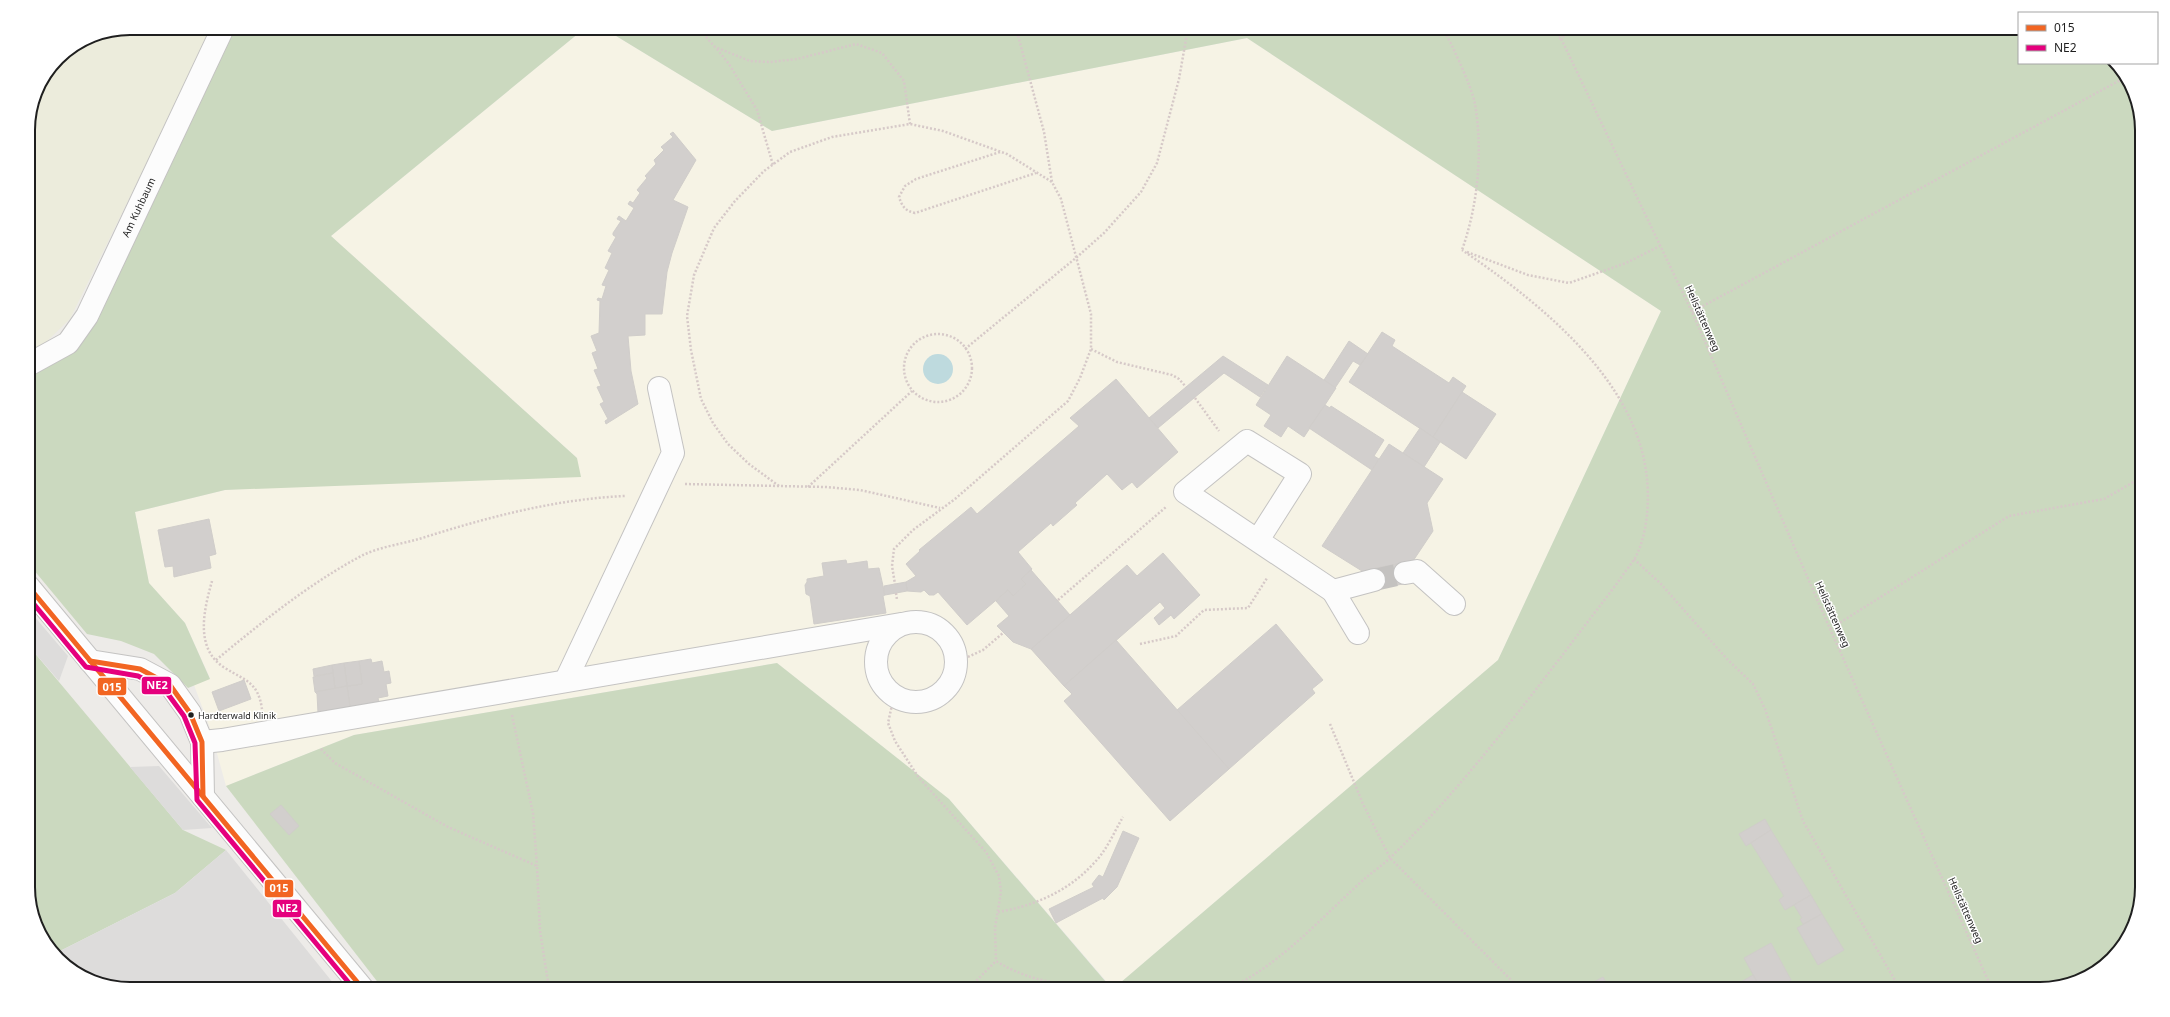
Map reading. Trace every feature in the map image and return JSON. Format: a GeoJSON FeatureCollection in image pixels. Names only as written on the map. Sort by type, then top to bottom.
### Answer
{"type":"FeatureCollection","features":[{"type":"Feature","properties":{"kind":"street","name":"Am Kuhbaum"},"geometry":{"type":"LineString","coordinates":[[35,361],[68,342],[87,316],[220,35]]}},
{"type":"Feature","properties":{"kind":"street"},"geometry":{"type":"LineString","coordinates":[[566,680],[673,453],[660,388]]}},
{"type":"Feature","properties":{"kind":"street"},"geometry":{"type":"LineString","coordinates":[[1258,540],[1300,474],[1247,441],[1185,492],[1334,591],[1358,633]]}},
{"type":"Feature","properties":{"kind":"street"},"geometry":{"type":"LineString","coordinates":[[1405,573],[1417,571],[1454,604]]}},
{"type":"Feature","properties":{"kind":"street"},"geometry":{"type":"LineString","coordinates":[[1334,591],[1374,580]]}},
{"type":"Feature","properties":{"kind":"street"},"geometry":{"type":"LineString","coordinates":[[35,594],[357,982]]}},
{"type":"Feature","properties":{"kind":"street"},"geometry":{"type":"LineString","coordinates":[[202,742],[265,733],[914,621],[927,622],[939,628],[949,637],[955,649],[957,662],[955,674],[949,685],[935,697],[917,702],[905,701],[894,696],[885,688],[879,678],[876,667],[876,656],[879,645],[885,636],[901,624]]}},
{"type":"Feature","properties":{"kind":"street"},"geometry":{"type":"LineString","coordinates":[[90,661],[140,669],[170,685],[190,713],[202,742],[203,796]]}},
{"type":"Feature","properties":{"kind":"path"},"geometry":{"type":"LineString","coordinates":[[704,35],[729,64],[757,110],[773,165]]}},
{"type":"Feature","properties":{"kind":"path"},"geometry":{"type":"LineString","coordinates":[[895,584],[892,566],[894,549],[913,530],[956,498],[1068,401],[1091,349],[1091,314],[1061,199],[1052,182],[1044,132],[1018,35]]}},
{"type":"Feature","properties":{"kind":"path"},"geometry":{"type":"LineString","coordinates":[[965,349],[1104,233],[1141,192],[1157,163],[1180,79],[1187,35]]}},
{"type":"Feature","properties":{"kind":"path"},"geometry":{"type":"LineString","coordinates":[[1446,35],[1474,103],[1477,134],[1476,190],[1470,228],[1462,250]]}},
{"type":"Feature","properties":{"kind":"path","name":"Heilstättenweg"},"geometry":{"type":"LineString","coordinates":[[1558,35],[1692,312],[1830,629],[1989,982]]}},
{"type":"Feature","properties":{"kind":"path"},"geometry":{"type":"LineString","coordinates":[[1559,39],[1566,35]]}},
{"type":"Feature","properties":{"kind":"path"},"geometry":{"type":"LineString","coordinates":[[715,47],[750,61],[770,62],[797,59],[856,44],[882,53],[904,82],[910,124]]}},
{"type":"Feature","properties":{"kind":"path"},"geometry":{"type":"LineString","coordinates":[[1692,312],[2121,80]]}},
{"type":"Feature","properties":{"kind":"path"},"geometry":{"type":"LineString","coordinates":[[779,486],[749,464],[728,444],[713,423],[701,399],[691,350],[687,316],[694,276],[714,228],[735,201],[773,165],[790,152],[832,137],[910,124],[943,131],[1001,151],[1052,182]]}},
{"type":"Feature","properties":{"kind":"path"},"geometry":{"type":"LineString","coordinates":[[1001,151],[916,179],[905,186],[899,197],[902,206],[908,212],[915,213],[1037,172]]}},
{"type":"Feature","properties":{"kind":"path"},"geometry":{"type":"LineString","coordinates":[[1462,250],[1528,275],[1569,283],[1626,263],[1660,246]]}},
{"type":"Feature","properties":{"kind":"path"},"geometry":{"type":"LineString","coordinates":[[1243,982],[1276,960],[1390,858],[1458,786],[1502,732],[1634,559],[1641,543],[1647,508],[1646,471],[1640,445],[1628,417],[1604,375],[1564,332],[1493,271],[1462,250]]}},
{"type":"Feature","properties":{"kind":"path"},"geometry":{"type":"LineString","coordinates":[[941,334],[952,337],[965,349],[972,363],[972,374],[962,393],[952,400],[942,403],[931,402],[921,398],[912,391],[906,382],[904,370],[905,359],[910,348],[919,340],[929,335],[941,334]]}},
{"type":"Feature","properties":{"kind":"path"},"geometry":{"type":"LineString","coordinates":[[1091,349],[1117,362],[1172,374],[1186,387]]}},
{"type":"Feature","properties":{"kind":"path"},"geometry":{"type":"LineString","coordinates":[[808,487],[912,391]]}},
{"type":"Feature","properties":{"kind":"path"},"geometry":{"type":"LineString","coordinates":[[1195,398],[1235,452]]}},
{"type":"Feature","properties":{"kind":"path"},"geometry":{"type":"LineString","coordinates":[[1830,629],[2009,516],[2104,499],[2135,481]]}},
{"type":"Feature","properties":{"kind":"path"},"geometry":{"type":"LineString","coordinates":[[216,660],[273,614],[364,554],[458,526],[547,505],[656,490],[779,486],[860,490],[940,509]]}},
{"type":"Feature","properties":{"kind":"path"},"geometry":{"type":"LineString","coordinates":[[1058,600],[1185,492]]}},
{"type":"Feature","properties":{"kind":"path"},"geometry":{"type":"LineString","coordinates":[[1140,644],[1176,636],[1204,610],[1248,608],[1281,555]]}},
{"type":"Feature","properties":{"kind":"path"},"geometry":{"type":"LineString","coordinates":[[1634,559],[1661,584],[1752,684],[1765,709],[1804,821],[1896,982]]}},
{"type":"Feature","properties":{"kind":"path"},"geometry":{"type":"LineString","coordinates":[[212,581],[204,613],[204,634],[206,644],[216,660],[225,668],[245,679],[258,690],[265,733]]}},
{"type":"Feature","properties":{"kind":"path"},"geometry":{"type":"LineString","coordinates":[[957,662],[983,650],[1003,633]]}},
{"type":"Feature","properties":{"kind":"path"},"geometry":{"type":"LineString","coordinates":[[894,696],[888,723],[895,741],[919,778],[986,852],[999,876],[1001,892],[995,928],[996,961],[975,982]]}},
{"type":"Feature","properties":{"kind":"path"},"geometry":{"type":"LineString","coordinates":[[511,708],[533,813],[540,930],[548,982]]}},
{"type":"Feature","properties":{"kind":"path"},"geometry":{"type":"LineString","coordinates":[[1330,724],[1363,804],[1390,858],[1513,982]]}},
{"type":"Feature","properties":{"kind":"path"},"geometry":{"type":"LineString","coordinates":[[319,747],[335,763],[448,827],[537,866]]}},
{"type":"Feature","properties":{"kind":"path"},"geometry":{"type":"LineString","coordinates":[[998,912],[1024,908],[1057,892],[1077,879],[1103,852],[1123,816]]}},
{"type":"Feature","properties":{"kind":"path"},"geometry":{"type":"LineString","coordinates":[[996,961],[1014,972],[1036,979],[1053,982]]}},
{"type":"Feature","properties":{"kind":"shaded area"},"geometry":{"type":"Polygon","coordinates":[[[576,35],[614,35],[772,131],[1247,38],[1661,311],[1498,660],[1121,982],[1107,982],[949,799],[777,663],[354,735],[226,786],[210,728],[194,685],[210,678],[185,623],[149,583],[135,512],[225,490],[577,458],[331,236],[576,35]]]}},
{"type":"Feature","properties":{"kind":"shaded area"},"geometry":{"type":"Polygon","coordinates":[[[35,617],[68,656],[59,681],[35,653],[35,617]]]}},
{"type":"Feature","properties":{"kind":"shaded area"},"geometry":{"type":"Polygon","coordinates":[[[159,766],[212,828],[183,830],[130,767],[159,766]]]}},
{"type":"Feature","properties":{"kind":"shaded area"},"geometry":{"type":"Polygon","coordinates":[[[226,850],[332,982],[117,981],[93,975],[72,962],[60,951],[175,893],[226,850]]]}},
{"type":"Feature","properties":{"kind":"green space"},"geometry":{"type":"Polygon","coordinates":[[[124,35],[210,35],[70,319],[43,345],[35,350],[35,124],[38,105],[42,93],[55,72],[67,59],[77,51],[93,42],[105,38],[124,35]]]}},
{"type":"Feature","properties":{"kind":"green space"},"geometry":{"type":"Polygon","coordinates":[[[225,35],[576,35],[331,236],[577,458],[581,477],[225,490],[135,512],[149,583],[185,623],[210,679],[188,688],[154,654],[121,641],[87,634],[35,571],[35,369],[73,345],[225,35]]]}},
{"type":"Feature","properties":{"kind":"green space"},"geometry":{"type":"Polygon","coordinates":[[[614,35],[2018,35],[2018,64],[2108,64],[2122,82],[2128,93],[2132,105],[2135,124],[2135,893],[2132,912],[2122,935],[2103,958],[2088,969],[2065,979],[2040,982],[1121,982],[1498,660],[1661,311],[1247,38],[772,131],[614,35]]]}},
{"type":"Feature","properties":{"kind":"green space"},"geometry":{"type":"Polygon","coordinates":[[[35,653],[183,830],[226,850],[175,893],[60,951],[51,940],[40,918],[35,893],[35,653]]]}},
{"type":"Feature","properties":{"kind":"green space"},"geometry":{"type":"Polygon","coordinates":[[[777,663],[949,799],[1106,982],[378,982],[226,786],[354,735],[777,663]]]}},
{"type":"Feature","properties":{"kind":"water"},"geometry":{"type":"Polygon","coordinates":[[[938,354],[948,359],[953,369],[948,379],[938,384],[928,379],[923,369],[928,359],[938,354]]]}},
{"type":"Feature","properties":{"kind":"building"},"geometry":{"type":"Polygon","coordinates":[[[673,132],[696,160],[673,200],[688,207],[667,272],[662,314],[645,314],[645,335],[628,336],[631,371],[638,404],[606,424],[605,421],[608,419],[600,404],[604,402],[597,387],[601,386],[594,370],[598,369],[592,353],[597,351],[591,336],[599,333],[600,301],[597,300],[598,298],[602,299],[606,286],[602,285],[609,270],[605,268],[612,253],[608,251],[616,237],[613,233],[621,221],[617,219],[619,216],[626,221],[634,208],[628,204],[630,201],[633,203],[640,193],[637,190],[647,178],[645,176],[656,164],[654,160],[664,150],[661,147],[673,137],[670,134],[673,132]]]}},
{"type":"Feature","properties":{"kind":"building"},"geometry":{"type":"Polygon","coordinates":[[[1382,332],[1395,340],[1392,346],[1449,383],[1453,377],[1466,386],[1433,437],[1349,382],[1382,332]]]}},
{"type":"Feature","properties":{"kind":"building"},"geometry":{"type":"Polygon","coordinates":[[[1349,341],[1368,354],[1360,365],[1353,361],[1335,388],[1324,380],[1349,341]]]}},
{"type":"Feature","properties":{"kind":"building"},"geometry":{"type":"Polygon","coordinates":[[[1223,356],[1268,385],[1260,397],[1224,373],[1158,428],[1149,418],[1223,356]]]}},
{"type":"Feature","properties":{"kind":"building"},"geometry":{"type":"Polygon","coordinates":[[[1287,356],[1336,388],[1304,437],[1288,426],[1281,437],[1264,426],[1271,415],[1256,405],[1287,356]]]}},
{"type":"Feature","properties":{"kind":"building"},"geometry":{"type":"Polygon","coordinates":[[[1116,379],[1178,452],[1137,488],[1132,482],[1122,490],[1107,474],[1075,503],[1077,505],[1053,526],[1051,523],[1018,552],[1032,569],[1021,579],[1026,584],[1013,596],[1008,590],[967,625],[938,592],[934,595],[929,595],[924,590],[921,592],[907,591],[906,582],[916,576],[906,564],[920,551],[919,550],[971,507],[977,514],[1079,426],[1070,418],[1116,379]]]}},
{"type":"Feature","properties":{"kind":"building"},"geometry":{"type":"Polygon","coordinates":[[[1462,392],[1496,414],[1466,459],[1433,437],[1462,392]]]}},
{"type":"Feature","properties":{"kind":"building"},"geometry":{"type":"Polygon","coordinates":[[[1325,405],[1330,408],[1331,406],[1384,440],[1374,456],[1379,459],[1372,470],[1309,428],[1325,405]]]}},
{"type":"Feature","properties":{"kind":"building"},"geometry":{"type":"Polygon","coordinates":[[[1420,428],[1440,442],[1424,467],[1403,453],[1420,428]]]}},
{"type":"Feature","properties":{"kind":"building"},"geometry":{"type":"Polygon","coordinates":[[[1389,444],[1443,479],[1427,503],[1433,531],[1413,561],[1362,571],[1322,546],[1389,444]]]}},
{"type":"Feature","properties":{"kind":"building"},"geometry":{"type":"Polygon","coordinates":[[[209,519],[216,554],[209,556],[211,568],[174,577],[173,566],[165,567],[158,530],[209,519]]]}},
{"type":"Feature","properties":{"kind":"building"},"geometry":{"type":"Polygon","coordinates":[[[1163,553],[1200,595],[1174,619],[1171,615],[1159,625],[1154,618],[1165,608],[1160,602],[1064,686],[1031,649],[1127,565],[1137,576],[1163,553]]]}},
{"type":"Feature","properties":{"kind":"building"},"geometry":{"type":"Polygon","coordinates":[[[846,560],[847,564],[867,561],[868,569],[879,568],[885,595],[883,596],[886,613],[814,624],[810,596],[806,594],[805,585],[807,579],[824,576],[822,563],[846,560]]]}},
{"type":"Feature","properties":{"kind":"building"},"geometry":{"type":"Polygon","coordinates":[[[1403,563],[1408,583],[1376,589],[1372,569],[1403,563]]]}},
{"type":"Feature","properties":{"kind":"building"},"geometry":{"type":"Polygon","coordinates":[[[1031,570],[1070,615],[1031,649],[1013,642],[997,626],[1009,616],[996,601],[1008,590],[1013,596],[1026,584],[1021,579],[1031,570]]]}},
{"type":"Feature","properties":{"kind":"building"},"geometry":{"type":"Polygon","coordinates":[[[906,582],[907,591],[885,595],[884,586],[906,582]]]}},
{"type":"Feature","properties":{"kind":"building"},"geometry":{"type":"Polygon","coordinates":[[[1276,624],[1323,680],[1312,689],[1315,693],[1229,769],[1177,710],[1276,624]]]}},
{"type":"Feature","properties":{"kind":"building"},"geometry":{"type":"Polygon","coordinates":[[[1116,640],[1229,769],[1170,821],[1064,701],[1072,694],[1064,686],[1116,640]]]}},
{"type":"Feature","properties":{"kind":"building"},"geometry":{"type":"Polygon","coordinates":[[[371,659],[372,663],[382,661],[384,672],[389,671],[391,683],[386,684],[388,696],[378,698],[379,702],[350,707],[347,686],[362,684],[359,661],[371,659]]]}},
{"type":"Feature","properties":{"kind":"building"},"geometry":{"type":"Polygon","coordinates":[[[359,661],[362,684],[347,686],[344,663],[359,661]]]}},
{"type":"Feature","properties":{"kind":"building"},"geometry":{"type":"Polygon","coordinates":[[[344,663],[347,686],[335,689],[332,665],[344,663]]]}},
{"type":"Feature","properties":{"kind":"building"},"geometry":{"type":"Polygon","coordinates":[[[332,665],[333,673],[314,676],[313,669],[332,665]]]}},
{"type":"Feature","properties":{"kind":"building"},"geometry":{"type":"Polygon","coordinates":[[[333,673],[335,689],[315,692],[313,677],[333,673]]]}},
{"type":"Feature","properties":{"kind":"building"},"geometry":{"type":"Polygon","coordinates":[[[244,680],[251,699],[219,711],[212,692],[244,680]]]}},
{"type":"Feature","properties":{"kind":"building"},"geometry":{"type":"Polygon","coordinates":[[[347,686],[350,707],[318,713],[317,694],[315,692],[347,686]]]}},
{"type":"Feature","properties":{"kind":"building"},"geometry":{"type":"Polygon","coordinates":[[[281,805],[299,826],[289,835],[270,814],[281,805]]]}},
{"type":"Feature","properties":{"kind":"building"},"geometry":{"type":"Polygon","coordinates":[[[1765,819],[1771,830],[1746,846],[1739,834],[1765,819]]]}},
{"type":"Feature","properties":{"kind":"building"},"geometry":{"type":"Polygon","coordinates":[[[1771,830],[1811,895],[1785,910],[1779,900],[1784,896],[1751,843],[1771,830]]]}},
{"type":"Feature","properties":{"kind":"building"},"geometry":{"type":"Polygon","coordinates":[[[1123,831],[1139,838],[1117,887],[1104,900],[1103,898],[1056,923],[1049,909],[1094,887],[1092,884],[1099,875],[1103,877],[1123,831]]]}},
{"type":"Feature","properties":{"kind":"building"},"geometry":{"type":"Polygon","coordinates":[[[1811,895],[1822,914],[1803,924],[1800,919],[1802,918],[1794,905],[1811,895]]]}},
{"type":"Feature","properties":{"kind":"building"},"geometry":{"type":"Polygon","coordinates":[[[1822,914],[1844,950],[1818,965],[1797,928],[1822,914]]]}},
{"type":"Feature","properties":{"kind":"building"},"geometry":{"type":"Polygon","coordinates":[[[1771,943],[1791,980],[1787,982],[1757,982],[1744,958],[1771,943]]]}},
{"type":"Feature","properties":{"kind":"building"},"geometry":{"type":"Polygon","coordinates":[[[1753,975],[1757,982],[1741,982],[1753,975]]]}},
{"type":"Feature","properties":{"kind":"building"},"geometry":{"type":"Polygon","coordinates":[[[1603,977],[1606,982],[1594,982],[1603,977]]]}},
{"type":"Feature","properties":{"kind":"tunnel"},"geometry":{"type":"LineString","coordinates":[[1374,580],[1405,573]]}},
{"type":"Feature","properties":{"kind":"transit line","name":"015"},"geometry":{"type":"LineString","coordinates":[[35,594],[357,982]]}},
{"type":"Feature","properties":{"kind":"transit line","name":"NE2"},"geometry":{"type":"LineString","coordinates":[[35,605],[86,667],[138,676],[165,690],[184,716],[195,743],[197,800],[348,982]]}},
{"type":"Feature","properties":{"kind":"transit line","name":"015"},"geometry":{"type":"LineString","coordinates":[[90,661],[140,669],[170,685],[190,713],[202,742],[203,796]]}},
{"type":"Feature","properties":{"kind":"place","name":"Hardterwald Klinik"},"geometry":{"type":"Point","coordinates":[191,715]}}]}
